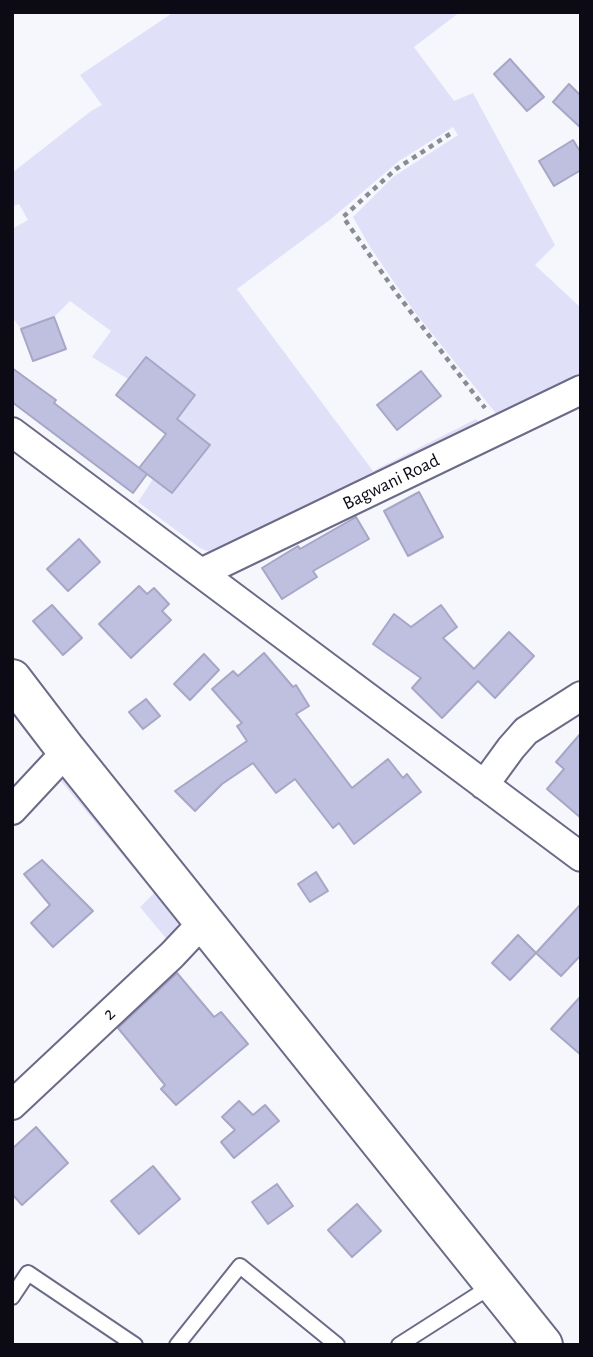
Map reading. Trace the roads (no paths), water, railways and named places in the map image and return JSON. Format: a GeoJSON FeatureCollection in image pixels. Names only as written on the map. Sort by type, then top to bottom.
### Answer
{"type":"FeatureCollection","features":[{"type":"Feature","properties":{"kind":"main road"},"geometry":{"type":"LineString","coordinates":[[12,679],[543,1345]]}},
{"type":"Feature","properties":{"kind":"street","name":"Bagwani Road"},"geometry":{"type":"LineString","coordinates":[[201,573],[581,390]]}},
{"type":"Feature","properties":{"kind":"street"},"geometry":{"type":"LineString","coordinates":[[12,432],[581,857]]}},
{"type":"Feature","properties":{"kind":"street"},"geometry":{"type":"LineString","coordinates":[[484,785],[526,731],[581,696]]}},
{"type":"Feature","properties":{"kind":"street"},"geometry":{"type":"LineString","coordinates":[[12,810],[67,751]]}},
{"type":"Feature","properties":{"kind":"street","name":"2"},"geometry":{"type":"LineString","coordinates":[[12,1105],[173,955],[204,921]]}},
{"type":"Feature","properties":{"kind":"lane"},"geometry":{"type":"LineString","coordinates":[[177,1345],[240,1266],[337,1345]]}},
{"type":"Feature","properties":{"kind":"lane"},"geometry":{"type":"LineString","coordinates":[[12,1297],[28,1273],[135,1345]]}},
{"type":"Feature","properties":{"kind":"lane"},"geometry":{"type":"LineString","coordinates":[[399,1345],[494,1284]]}}]}
